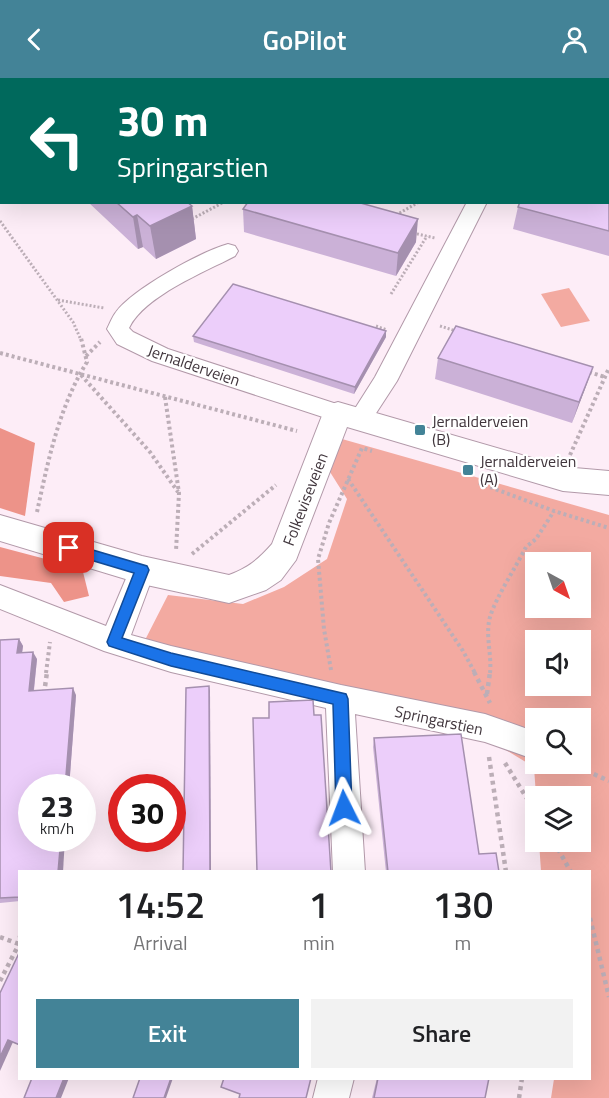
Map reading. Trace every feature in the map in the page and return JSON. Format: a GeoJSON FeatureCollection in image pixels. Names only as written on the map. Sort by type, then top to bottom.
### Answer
{"type":"FeatureCollection","features":[{"type":"Feature","properties":{"kind":"street"},"geometry":{"type":"LineString","coordinates":[[476,204],[385,381],[349,415],[563,479],[609,483]]}},
{"type":"Feature","properties":{"kind":"street"},"geometry":{"type":"LineString","coordinates":[[126,313],[140,300],[228,251]]}},
{"type":"Feature","properties":{"kind":"street","name":"Jernalderveien"},"geometry":{"type":"LineString","coordinates":[[126,313],[120,320],[118,329],[126,338],[160,355],[349,415]]}},
{"type":"Feature","properties":{"kind":"street","name":"Folkeviseveien"},"geometry":{"type":"LineString","coordinates":[[0,528],[142,570],[229,589],[244,585],[269,570],[285,551],[349,415]]}},
{"type":"Feature","properties":{"kind":"street"},"geometry":{"type":"LineString","coordinates":[[114,642],[142,570]]}},
{"type":"Feature","properties":{"kind":"street","name":"Springarstien"},"geometry":{"type":"LineString","coordinates":[[0,597],[114,642],[171,659],[340,699],[485,728],[525,742]]}},
{"type":"Feature","properties":{"kind":"street"},"geometry":{"type":"LineString","coordinates":[[340,699],[349,870]]}},
{"type":"Feature","properties":{"kind":"street"},"geometry":{"type":"LineString","coordinates":[[331,1098],[336,1080]]}},
{"type":"Feature","properties":{"kind":"path"},"geometry":{"type":"LineString","coordinates":[[192,219],[220,204]]}},
{"type":"Feature","properties":{"kind":"path"},"geometry":{"type":"LineString","coordinates":[[390,218],[415,204]]}},
{"type":"Feature","properties":{"kind":"path"},"geometry":{"type":"LineString","coordinates":[[0,222],[80,334],[87,362],[81,375],[72,386],[49,458],[32,537]]}},
{"type":"Feature","properties":{"kind":"path"},"geometry":{"type":"LineString","coordinates":[[408,231],[455,244]]}},
{"type":"Feature","properties":{"kind":"path"},"geometry":{"type":"LineString","coordinates":[[391,294],[427,236]]}},
{"type":"Feature","properties":{"kind":"path"},"geometry":{"type":"LineString","coordinates":[[57,300],[126,313]]}},
{"type":"Feature","properties":{"kind":"path"},"geometry":{"type":"LineString","coordinates":[[417,320],[461,333]]}},
{"type":"Feature","properties":{"kind":"path"},"geometry":{"type":"LineString","coordinates":[[0,353],[297,431]]}},
{"type":"Feature","properties":{"kind":"path"},"geometry":{"type":"LineString","coordinates":[[563,479],[567,462],[609,368]]}},
{"type":"Feature","properties":{"kind":"path"},"geometry":{"type":"LineString","coordinates":[[583,370],[605,377]]}},
{"type":"Feature","properties":{"kind":"path"},"geometry":{"type":"LineString","coordinates":[[81,375],[150,452],[178,494]]}},
{"type":"Feature","properties":{"kind":"path"},"geometry":{"type":"LineString","coordinates":[[165,397],[178,494],[176,562]]}},
{"type":"Feature","properties":{"kind":"path"},"geometry":{"type":"LineString","coordinates":[[340,699],[330,667],[318,559],[329,524],[362,448],[373,451]]}},
{"type":"Feature","properties":{"kind":"path"},"geometry":{"type":"LineString","coordinates":[[348,479],[463,651],[487,694],[492,713],[485,728],[506,870]]}},
{"type":"Feature","properties":{"kind":"path"},"geometry":{"type":"LineString","coordinates":[[471,480],[554,511],[609,528]]}},
{"type":"Feature","properties":{"kind":"path"},"geometry":{"type":"LineString","coordinates":[[183,558],[198,550],[276,485]]}},
{"type":"Feature","properties":{"kind":"path"},"geometry":{"type":"LineString","coordinates":[[487,694],[491,661],[488,633],[490,617],[526,547],[536,539],[554,511]]}},
{"type":"Feature","properties":{"kind":"path"},"geometry":{"type":"LineString","coordinates":[[44,698],[53,617]]}},
{"type":"Feature","properties":{"kind":"path"},"geometry":{"type":"LineString","coordinates":[[485,728],[525,795]]}},
{"type":"Feature","properties":{"kind":"path"},"geometry":{"type":"LineString","coordinates":[[591,773],[609,781]]}},
{"type":"Feature","properties":{"kind":"path"},"geometry":{"type":"LineString","coordinates":[[560,852],[570,870]]}},
{"type":"Feature","properties":{"kind":"path"},"geometry":{"type":"LineString","coordinates":[[591,921],[609,997]]}},
{"type":"Feature","properties":{"kind":"path"},"geometry":{"type":"LineString","coordinates":[[0,937],[18,944]]}},
{"type":"Feature","properties":{"kind":"path"},"geometry":{"type":"LineString","coordinates":[[0,981],[18,946]]}},
{"type":"Feature","properties":{"kind":"path"},"geometry":{"type":"LineString","coordinates":[[519,1098],[522,1080]]}},
{"type":"Feature","properties":{"kind":"shaded area"},"geometry":{"type":"Polygon","coordinates":[[[569,288],[590,321],[561,327],[541,294],[569,288]]]}},
{"type":"Feature","properties":{"kind":"shaded area"},"geometry":{"type":"Polygon","coordinates":[[[0,428],[35,443],[25,516],[0,508],[0,428]]]}},
{"type":"Feature","properties":{"kind":"shaded area"},"geometry":{"type":"Polygon","coordinates":[[[342,439],[609,515],[609,1098],[551,1098],[554,1080],[591,1080],[591,870],[541,870],[540,852],[591,852],[591,786],[535,786],[534,774],[591,774],[591,708],[525,708],[525,762],[436,708],[144,642],[168,595],[243,604],[284,587],[327,559],[347,499],[330,472],[342,439]]]}},
{"type":"Feature","properties":{"kind":"shaded area"},"geometry":{"type":"Polygon","coordinates":[[[0,547],[53,561],[83,572],[89,596],[64,602],[51,583],[0,576],[0,547]]]}},
{"type":"Feature","properties":{"kind":"building"},"geometry":{"type":"Polygon","coordinates":[[[118,204],[190,204],[192,206],[150,226],[137,215],[133,217],[118,204]]]}},
{"type":"Feature","properties":{"kind":"building"},"geometry":{"type":"Polygon","coordinates":[[[247,204],[364,204],[418,219],[398,253],[243,209],[247,204]]]}},
{"type":"Feature","properties":{"kind":"building"},"geometry":{"type":"Polygon","coordinates":[[[519,204],[609,204],[609,231],[518,207],[519,204]]]}},
{"type":"Feature","properties":{"kind":"building"},"geometry":{"type":"Polygon","coordinates":[[[233,284],[386,331],[355,387],[193,336],[233,284]]]}},
{"type":"Feature","properties":{"kind":"building"},"geometry":{"type":"Polygon","coordinates":[[[456,326],[593,367],[579,402],[438,358],[456,326]]]}},
{"type":"Feature","properties":{"kind":"building"},"geometry":{"type":"Polygon","coordinates":[[[19,639],[17,653],[33,652],[29,691],[73,688],[66,774],[18,774],[18,852],[60,852],[58,870],[18,870],[18,897],[0,898],[0,640],[19,639]]]}},
{"type":"Feature","properties":{"kind":"building"},"geometry":{"type":"Polygon","coordinates":[[[209,686],[210,870],[183,870],[183,852],[186,852],[186,688],[209,686]]]}},
{"type":"Feature","properties":{"kind":"building"},"geometry":{"type":"Polygon","coordinates":[[[313,700],[314,715],[321,715],[331,870],[257,870],[253,718],[269,718],[269,702],[313,700]]]}},
{"type":"Feature","properties":{"kind":"building"},"geometry":{"type":"Polygon","coordinates":[[[461,734],[479,854],[496,853],[499,870],[388,870],[374,738],[461,734]]]}},
{"type":"Feature","properties":{"kind":"building"},"geometry":{"type":"Polygon","coordinates":[[[18,955],[18,1044],[8,1040],[0,1057],[0,993],[18,955]]]}},
{"type":"Feature","properties":{"kind":"building"},"geometry":{"type":"Polygon","coordinates":[[[31,1080],[63,1080],[56,1098],[24,1098],[31,1080]]]}},
{"type":"Feature","properties":{"kind":"building"},"geometry":{"type":"Polygon","coordinates":[[[139,1080],[170,1080],[164,1098],[133,1098],[139,1080]]]}},
{"type":"Feature","properties":{"kind":"building"},"geometry":{"type":"Polygon","coordinates":[[[223,1080],[310,1080],[306,1098],[239,1098],[240,1094],[221,1087],[223,1080]]]}},
{"type":"Feature","properties":{"kind":"building"},"geometry":{"type":"Polygon","coordinates":[[[378,1080],[489,1080],[485,1098],[374,1098],[378,1080]]]}},
{"type":"Feature","properties":{"kind":"place","name":"Jernalderveien (B)"},"geometry":{"type":"Point","coordinates":[420,430]}},
{"type":"Feature","properties":{"kind":"place","name":"Jernalderveien (A)"},"geometry":{"type":"Point","coordinates":[468,470]}},
{"type":"Feature","properties":{"kind":"route"},"geometry":{"type":"LineString","coordinates":[[69,548],[142,570],[114,642],[171,659],[340,699],[344,808]]}}]}
